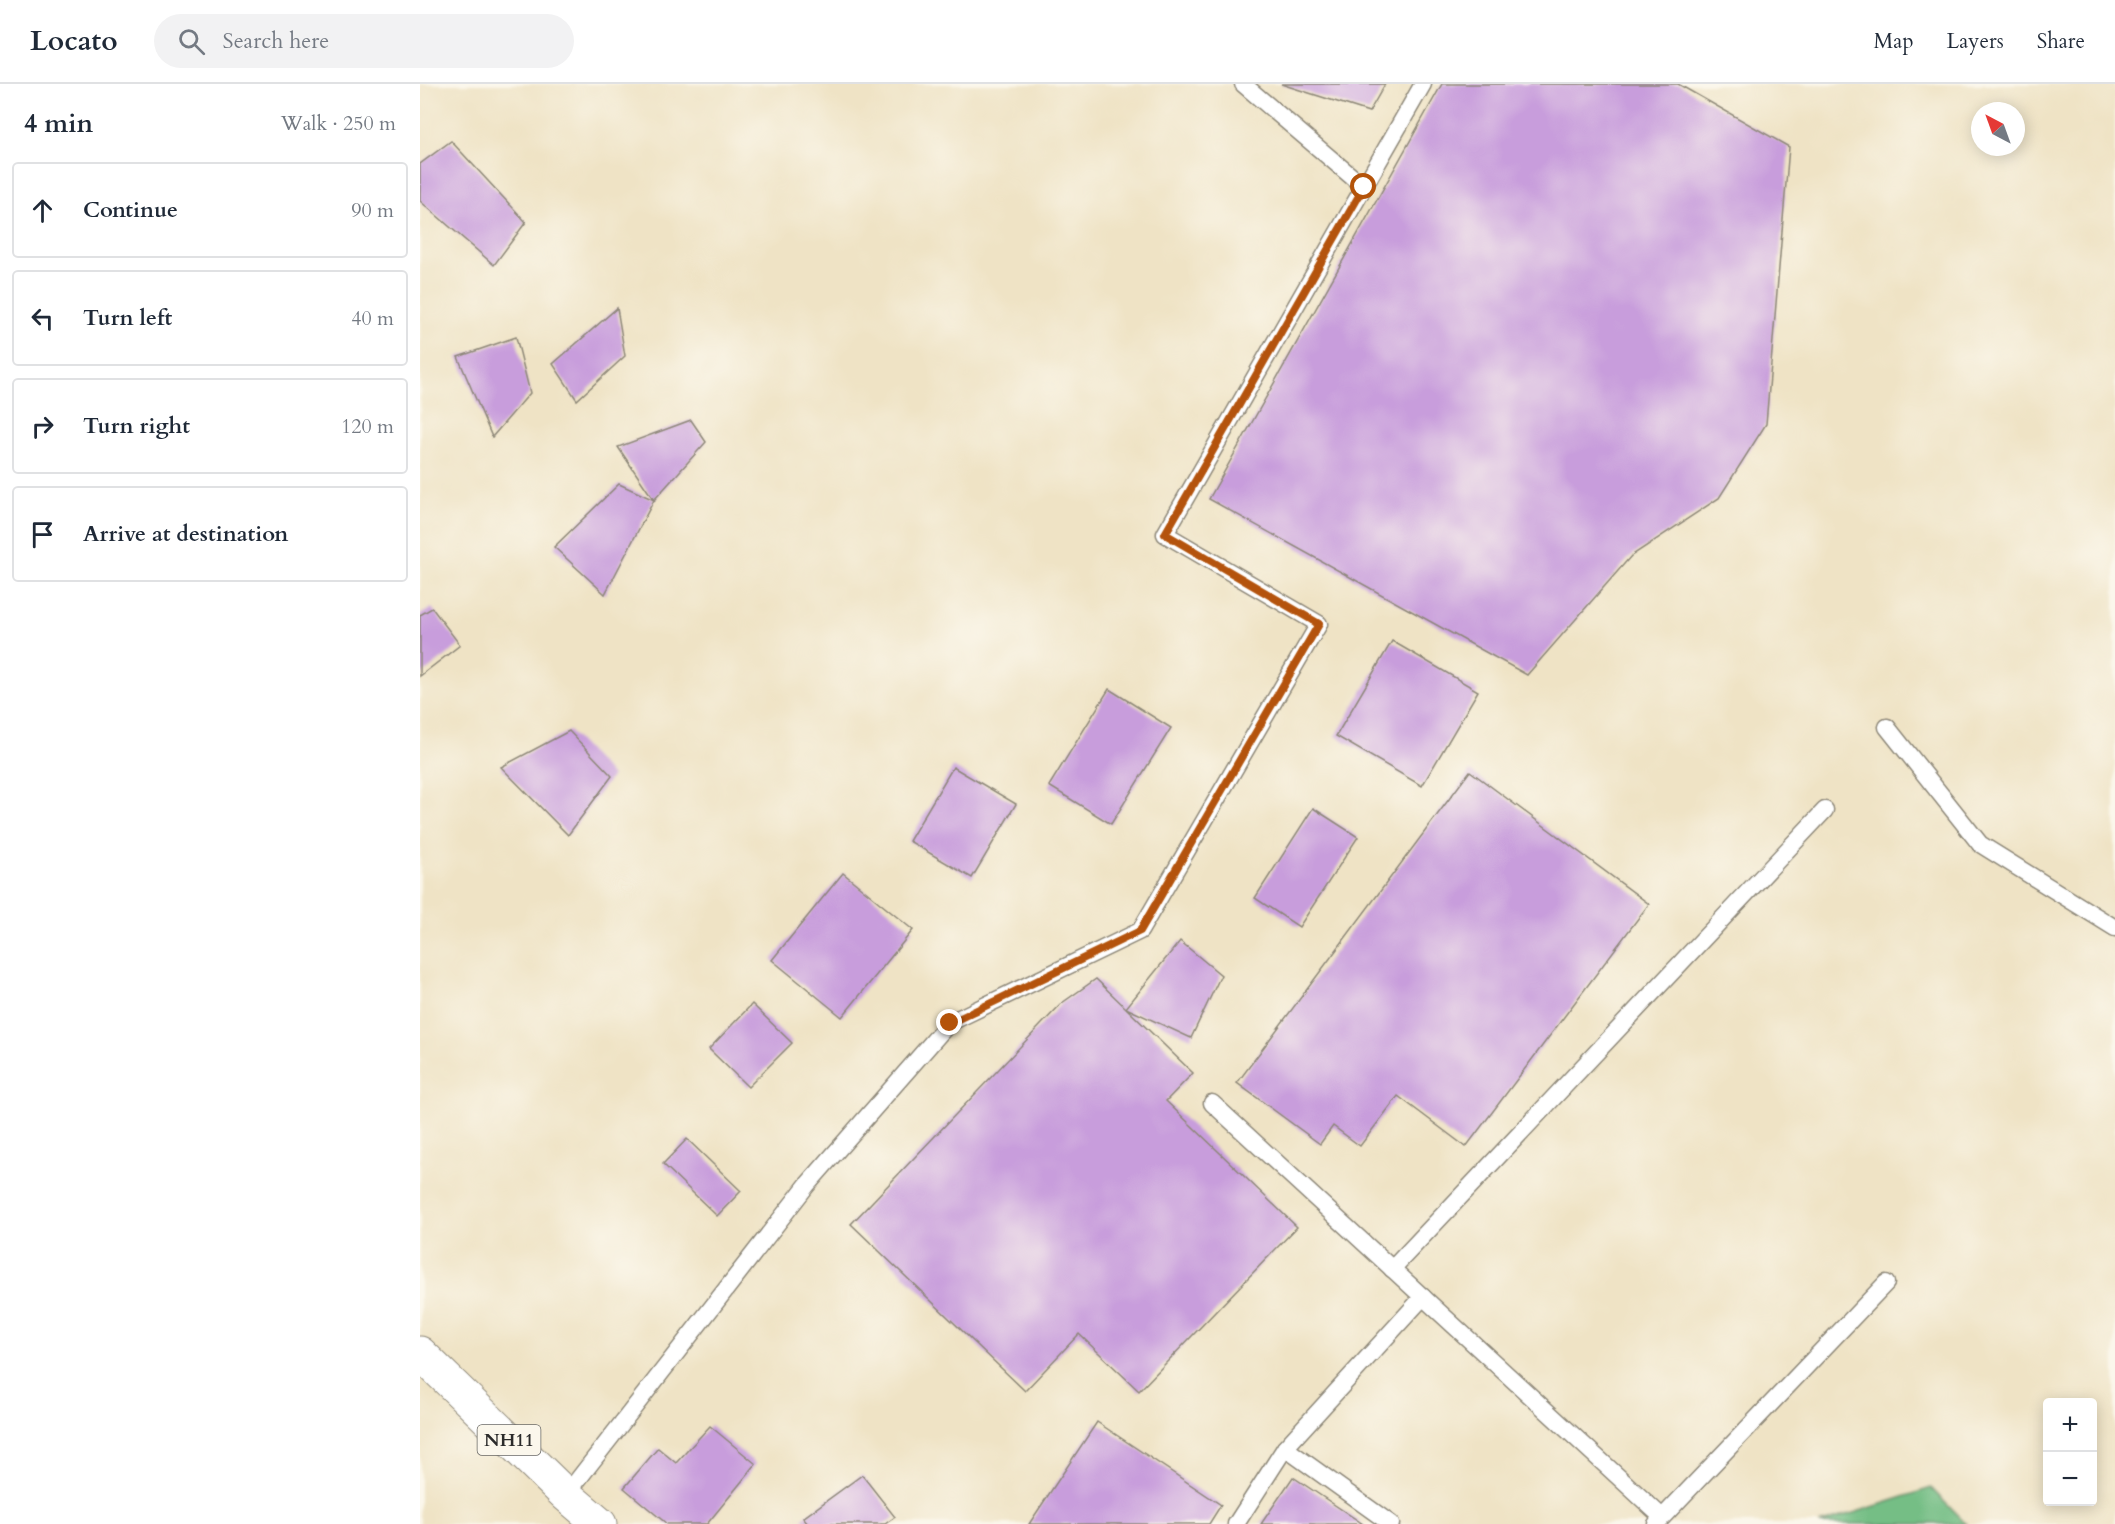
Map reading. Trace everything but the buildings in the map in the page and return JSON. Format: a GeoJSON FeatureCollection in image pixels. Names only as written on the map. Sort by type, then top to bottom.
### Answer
{"type":"FeatureCollection","features":[{"type":"Feature","properties":{"kind":"highway","name":"NH11"},"geometry":{"type":"LineString","coordinates":[[420,1353],[566,1495],[600,1524]]}},
{"type":"Feature","properties":{"kind":"lane"},"geometry":{"type":"LineString","coordinates":[[1243,84],[1364,187]]}},
{"type":"Feature","properties":{"kind":"lane"},"geometry":{"type":"LineString","coordinates":[[566,1495],[807,1185],[950,1023],[1140,931],[1319,624],[1165,534],[1423,84]]}},
{"type":"Feature","properties":{"kind":"lane"},"geometry":{"type":"LineString","coordinates":[[1887,728],[1980,844],[2115,928]]}},
{"type":"Feature","properties":{"kind":"lane"},"geometry":{"type":"LineString","coordinates":[[1392,1269],[1825,810]]}},
{"type":"Feature","properties":{"kind":"lane"},"geometry":{"type":"LineString","coordinates":[[1212,1103],[1423,1297],[1659,1520],[1886,1283]]}},
{"type":"Feature","properties":{"kind":"lane"},"geometry":{"type":"LineString","coordinates":[[1236,1524],[1285,1448],[1423,1297]]}},
{"type":"Feature","properties":{"kind":"lane"},"geometry":{"type":"LineString","coordinates":[[1285,1448],[1390,1524]]}},
{"type":"Feature","properties":{"kind":"green space"},"geometry":{"type":"Polygon","coordinates":[[[1931,1488],[1966,1524],[1819,1524],[1931,1488]]]}},
{"type":"Feature","properties":{"kind":"route"},"geometry":{"type":"LineString","coordinates":[[950,1023],[1140,931],[1319,624],[1165,534],[1364,187]]}}]}
